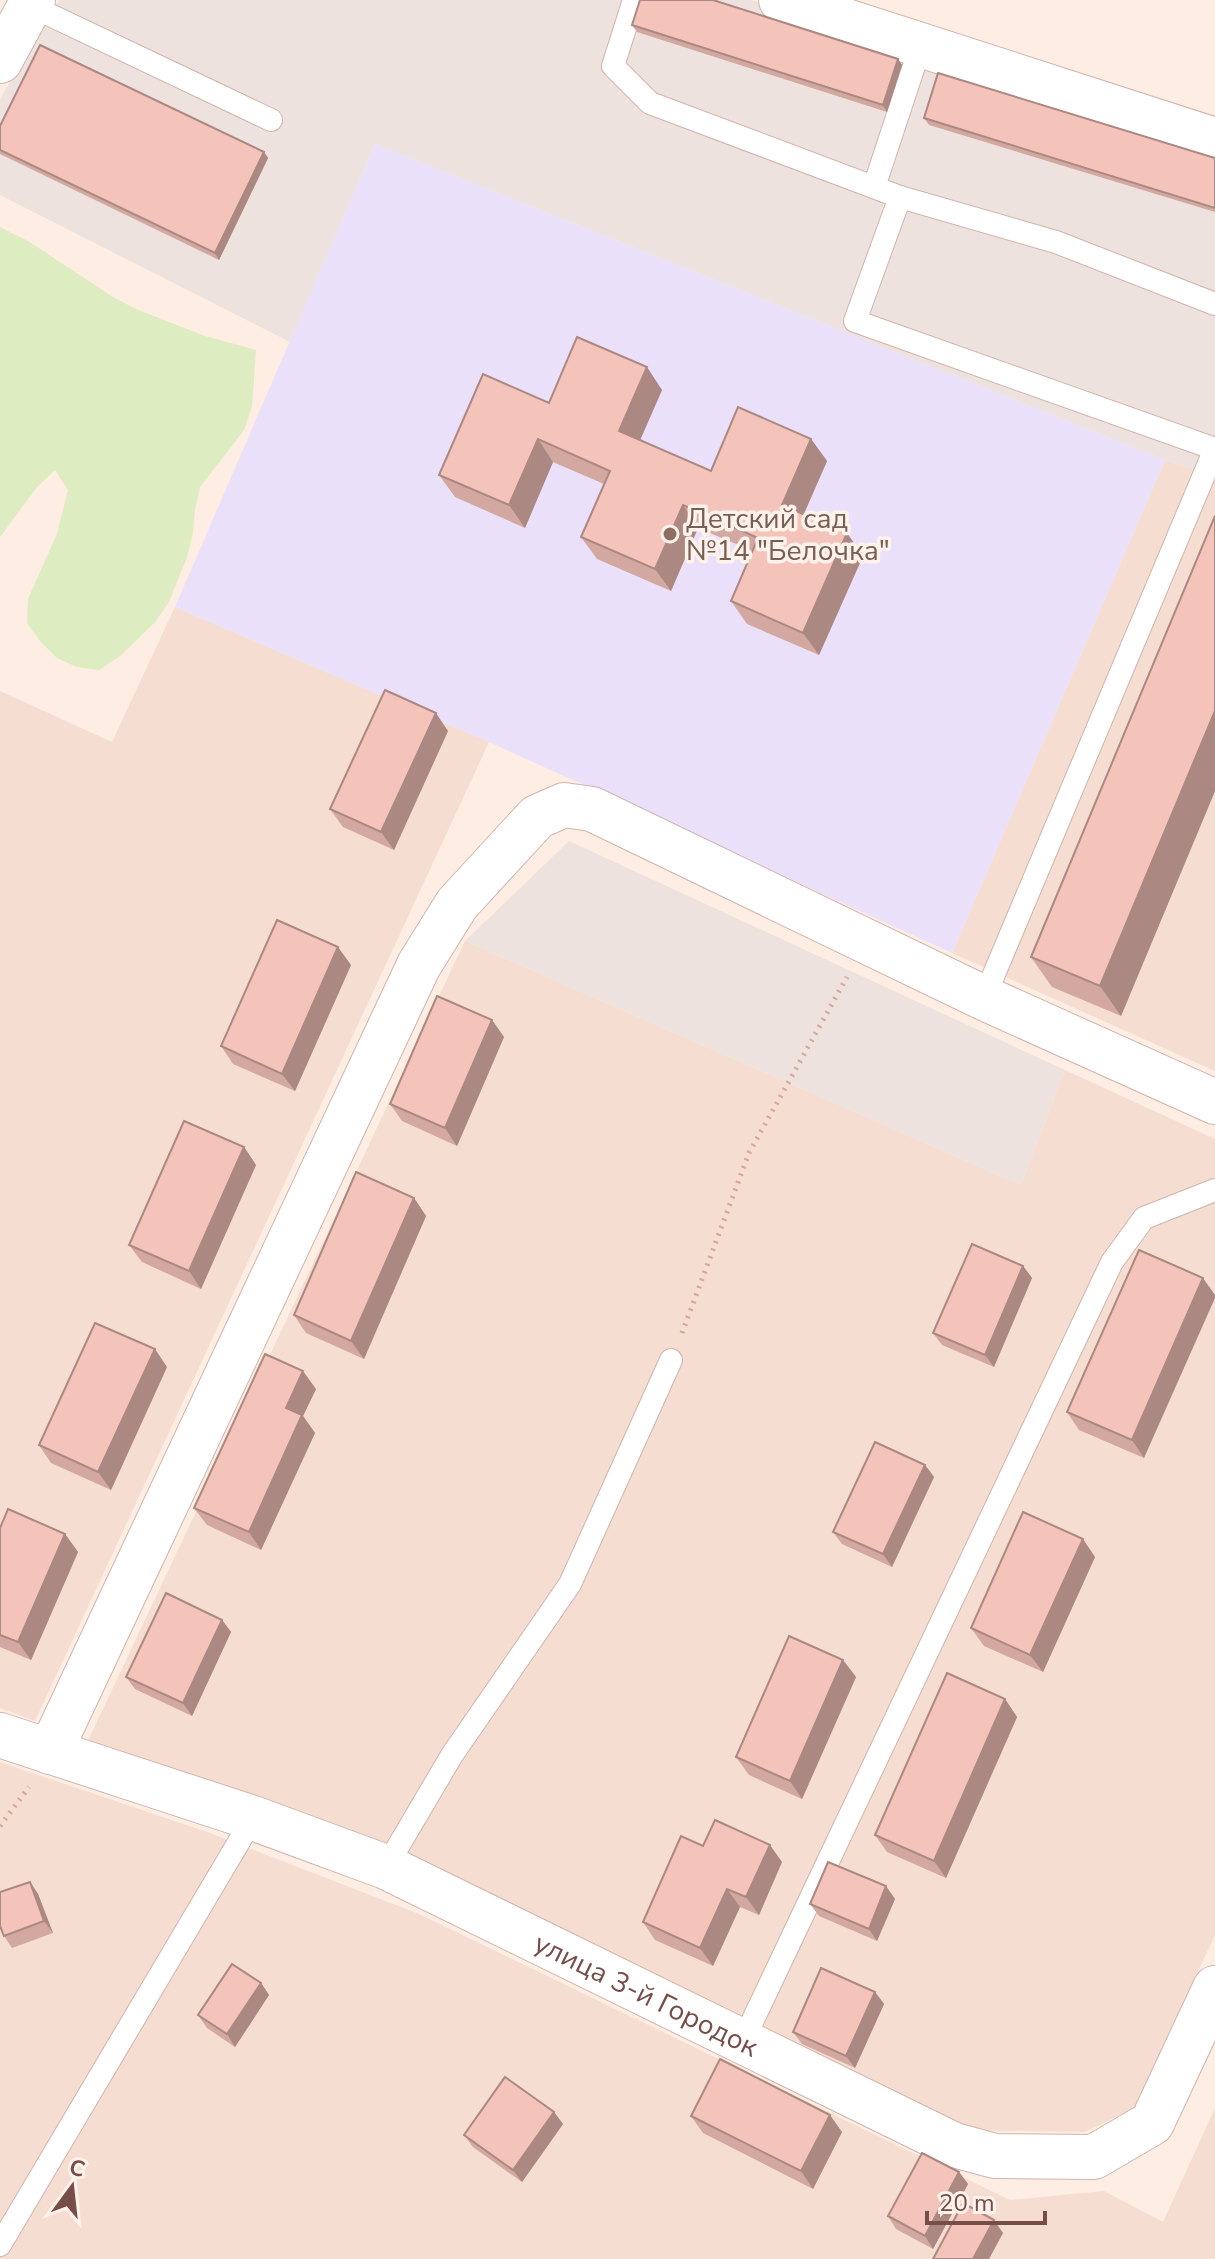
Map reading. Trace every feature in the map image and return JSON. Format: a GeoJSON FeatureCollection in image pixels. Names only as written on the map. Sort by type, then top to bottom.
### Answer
{"type":"FeatureCollection","features":[{"type":"Feature","properties":{"kind":"street"},"geometry":{"type":"LineString","coordinates":[[781,0],[1215,140]]}},
{"type":"Feature","properties":{"kind":"street"},"geometry":{"type":"LineString","coordinates":[[0,61],[31,3]]}},
{"type":"Feature","properties":{"kind":"street"},"geometry":{"type":"LineString","coordinates":[[50,1752],[419,965],[457,904],[537,817],[564,805],[592,809],[984,998],[1212,1092]]}},
{"type":"Feature","properties":{"kind":"street","name":"улица 3-й Городок"},"geometry":{"type":"LineString","coordinates":[[0,1735],[253,1818],[386,1867],[954,2145],[995,2156],[1094,2157],[1152,2123],[1215,1988]]}},
{"type":"Feature","properties":{"kind":"lane"},"geometry":{"type":"LineString","coordinates":[[634,0],[613,66],[650,103],[900,197],[1056,242],[1215,304]]}},
{"type":"Feature","properties":{"kind":"lane"},"geometry":{"type":"LineString","coordinates":[[31,3],[271,120]]}},
{"type":"Feature","properties":{"kind":"lane"},"geometry":{"type":"LineString","coordinates":[[874,187],[921,45]]}},
{"type":"Feature","properties":{"kind":"lane"},"geometry":{"type":"LineString","coordinates":[[900,197],[855,321],[1215,449],[984,998]]}},
{"type":"Feature","properties":{"kind":"lane"},"geometry":{"type":"LineString","coordinates":[[743,2041],[1112,1262],[1144,1218],[1215,1190]]}},
{"type":"Feature","properties":{"kind":"lane"},"geometry":{"type":"LineString","coordinates":[[386,1867],[452,1755],[570,1584],[671,1360]]}},
{"type":"Feature","properties":{"kind":"lane"},"geometry":{"type":"LineString","coordinates":[[0,2245],[253,1818]]}},
{"type":"Feature","properties":{"kind":"path"},"geometry":{"type":"LineString","coordinates":[[671,1360],[749,1153],[867,942]]}},
{"type":"Feature","properties":{"kind":"shaded area"},"geometry":{"type":"Polygon","coordinates":[[[59,0],[751,0],[1215,153],[1215,477],[1165,460],[375,144],[290,342],[0,195],[0,99],[59,0]]]}},
{"type":"Feature","properties":{"kind":"shaded area","name":"Детский сад №14 \"Белочка\""},"geometry":{"type":"Polygon","coordinates":[[[375,144],[1165,460],[952,953],[489,742],[175,607],[375,144]]]}},
{"type":"Feature","properties":{"kind":"shaded area"},"geometry":{"type":"Polygon","coordinates":[[[1165,460],[1215,477],[1215,1071],[952,953],[1165,460]]]}},
{"type":"Feature","properties":{"kind":"shaded area"},"geometry":{"type":"Polygon","coordinates":[[[175,607],[489,742],[35,1721],[0,1708],[0,691],[112,742],[175,607]]]}},
{"type":"Feature","properties":{"kind":"shaded area"},"geometry":{"type":"Polygon","coordinates":[[[569,841],[1065,1070],[1021,1185],[465,941],[569,841]]]}},
{"type":"Feature","properties":{"kind":"shaded area"},"geometry":{"type":"Polygon","coordinates":[[[465,941],[1021,1185],[1065,1070],[1215,1139],[1215,1935],[1134,2108],[1085,2132],[965,2130],[86,1745],[465,941]]]}},
{"type":"Feature","properties":{"kind":"shaded area"},"geometry":{"type":"Polygon","coordinates":[[[0,1762],[210,1833],[419,1914],[1010,2200],[1104,2191],[1163,2222],[1215,2108],[1215,2259],[0,2259],[0,1762]]]}},
{"type":"Feature","properties":{"kind":"green space"},"geometry":{"type":"Polygon","coordinates":[[[0,227],[28,241],[136,309],[205,336],[256,350],[252,406],[244,430],[200,487],[187,557],[169,602],[155,622],[120,656],[99,670],[77,667],[57,658],[27,623],[28,599],[57,534],[68,490],[55,470],[37,487],[0,537],[0,227]]]}},
{"type":"Feature","properties":{"kind":"building"},"geometry":{"type":"Polygon","coordinates":[[[640,0],[713,0],[898,59],[883,105],[632,25],[640,0]]]}},
{"type":"Feature","properties":{"kind":"building"},"geometry":{"type":"Polygon","coordinates":[[[40,45],[264,152],[215,253],[0,150],[0,126],[40,45]]]}},
{"type":"Feature","properties":{"kind":"building"},"geometry":{"type":"Polygon","coordinates":[[[938,73],[1215,158],[1215,208],[924,118],[938,73]]]}},
{"type":"Feature","properties":{"kind":"building"},"geometry":{"type":"Polygon","coordinates":[[[577,337],[647,367],[619,431],[711,471],[738,407],[811,439],[782,505],[847,533],[803,633],[731,601],[758,538],[683,505],[655,569],[581,537],[610,471],[538,439],[509,505],[439,475],[483,374],[549,403],[577,337]]]}},
{"type":"Feature","properties":{"kind":"building"},"geometry":{"type":"Polygon","coordinates":[[[1215,516],[1215,711],[1100,986],[1031,957],[1215,516]]]}},
{"type":"Feature","properties":{"kind":"building"},"geometry":{"type":"Polygon","coordinates":[[[385,690],[436,713],[381,832],[330,809],[385,690]]]}},
{"type":"Feature","properties":{"kind":"building"},"geometry":{"type":"Polygon","coordinates":[[[277,920],[338,947],[282,1074],[221,1046],[277,920]]]}},
{"type":"Feature","properties":{"kind":"building"},"geometry":{"type":"Polygon","coordinates":[[[437,996],[492,1020],[445,1128],[390,1104],[437,996]]]}},
{"type":"Feature","properties":{"kind":"building"},"geometry":{"type":"Polygon","coordinates":[[[184,1121],[244,1147],[189,1271],[129,1245],[184,1121]]]}},
{"type":"Feature","properties":{"kind":"building"},"geometry":{"type":"Polygon","coordinates":[[[356,1172],[414,1198],[351,1341],[294,1315],[356,1172]]]}},
{"type":"Feature","properties":{"kind":"building"},"geometry":{"type":"Polygon","coordinates":[[[972,1244],[1023,1266],[985,1355],[933,1333],[972,1244]]]}},
{"type":"Feature","properties":{"kind":"building"},"geometry":{"type":"Polygon","coordinates":[[[1139,1250],[1203,1278],[1132,1440],[1067,1412],[1139,1250]]]}},
{"type":"Feature","properties":{"kind":"building"},"geometry":{"type":"Polygon","coordinates":[[[95,1323],[155,1349],[98,1472],[39,1445],[95,1323]]]}},
{"type":"Feature","properties":{"kind":"building"},"geometry":{"type":"Polygon","coordinates":[[[265,1354],[303,1371],[286,1408],[302,1415],[249,1532],[194,1508],[265,1354]]]}},
{"type":"Feature","properties":{"kind":"building"},"geometry":{"type":"Polygon","coordinates":[[[875,1442],[925,1465],[883,1554],[833,1532],[875,1442]]]}},
{"type":"Feature","properties":{"kind":"building"},"geometry":{"type":"Polygon","coordinates":[[[8,1509],[65,1534],[18,1642],[0,1635],[0,1528],[8,1509]]]}},
{"type":"Feature","properties":{"kind":"building"},"geometry":{"type":"Polygon","coordinates":[[[1023,1512],[1083,1539],[1030,1655],[971,1628],[1023,1512]]]}},
{"type":"Feature","properties":{"kind":"building"},"geometry":{"type":"Polygon","coordinates":[[[166,1593],[222,1620],[183,1703],[126,1677],[166,1593]]]}},
{"type":"Feature","properties":{"kind":"building"},"geometry":{"type":"Polygon","coordinates":[[[789,1636],[843,1660],[790,1781],[736,1757],[789,1636]]]}},
{"type":"Feature","properties":{"kind":"building"},"geometry":{"type":"Polygon","coordinates":[[[947,1673],[1005,1699],[934,1861],[875,1835],[947,1673]]]}},
{"type":"Feature","properties":{"kind":"building"},"geometry":{"type":"Polygon","coordinates":[[[715,1820],[770,1845],[746,1897],[727,1889],[700,1948],[643,1922],[681,1836],[703,1846],[715,1820]]]}},
{"type":"Feature","properties":{"kind":"building"},"geometry":{"type":"Polygon","coordinates":[[[828,1862],[886,1886],[869,1929],[810,1904],[828,1862]]]}},
{"type":"Feature","properties":{"kind":"building"},"geometry":{"type":"Polygon","coordinates":[[[30,1882],[44,1921],[4,1936],[0,1926],[0,1892],[30,1882]]]}},
{"type":"Feature","properties":{"kind":"building"},"geometry":{"type":"Polygon","coordinates":[[[232,1964],[261,1983],[227,2034],[198,2015],[232,1964]]]}},
{"type":"Feature","properties":{"kind":"building"},"geometry":{"type":"Polygon","coordinates":[[[821,1968],[875,1992],[846,2056],[793,2032],[821,1968]]]}},
{"type":"Feature","properties":{"kind":"building"},"geometry":{"type":"Polygon","coordinates":[[[720,2059],[830,2115],[801,2171],[691,2116],[720,2059]]]}},
{"type":"Feature","properties":{"kind":"building"},"geometry":{"type":"Polygon","coordinates":[[[505,2077],[554,2112],[513,2170],[464,2135],[505,2077]]]}},
{"type":"Feature","properties":{"kind":"building"},"geometry":{"type":"Polygon","coordinates":[[[922,2153],[959,2172],[925,2236],[888,2216],[922,2153]]]}},
{"type":"Feature","properties":{"kind":"building"},"geometry":{"type":"Polygon","coordinates":[[[963,2203],[994,2220],[973,2259],[933,2259],[963,2203]]]}},
{"type":"Feature","properties":{"kind":"place","name":"Детский сад №14 \"Белочка\""},"geometry":{"type":"Point","coordinates":[670,534]}}]}
